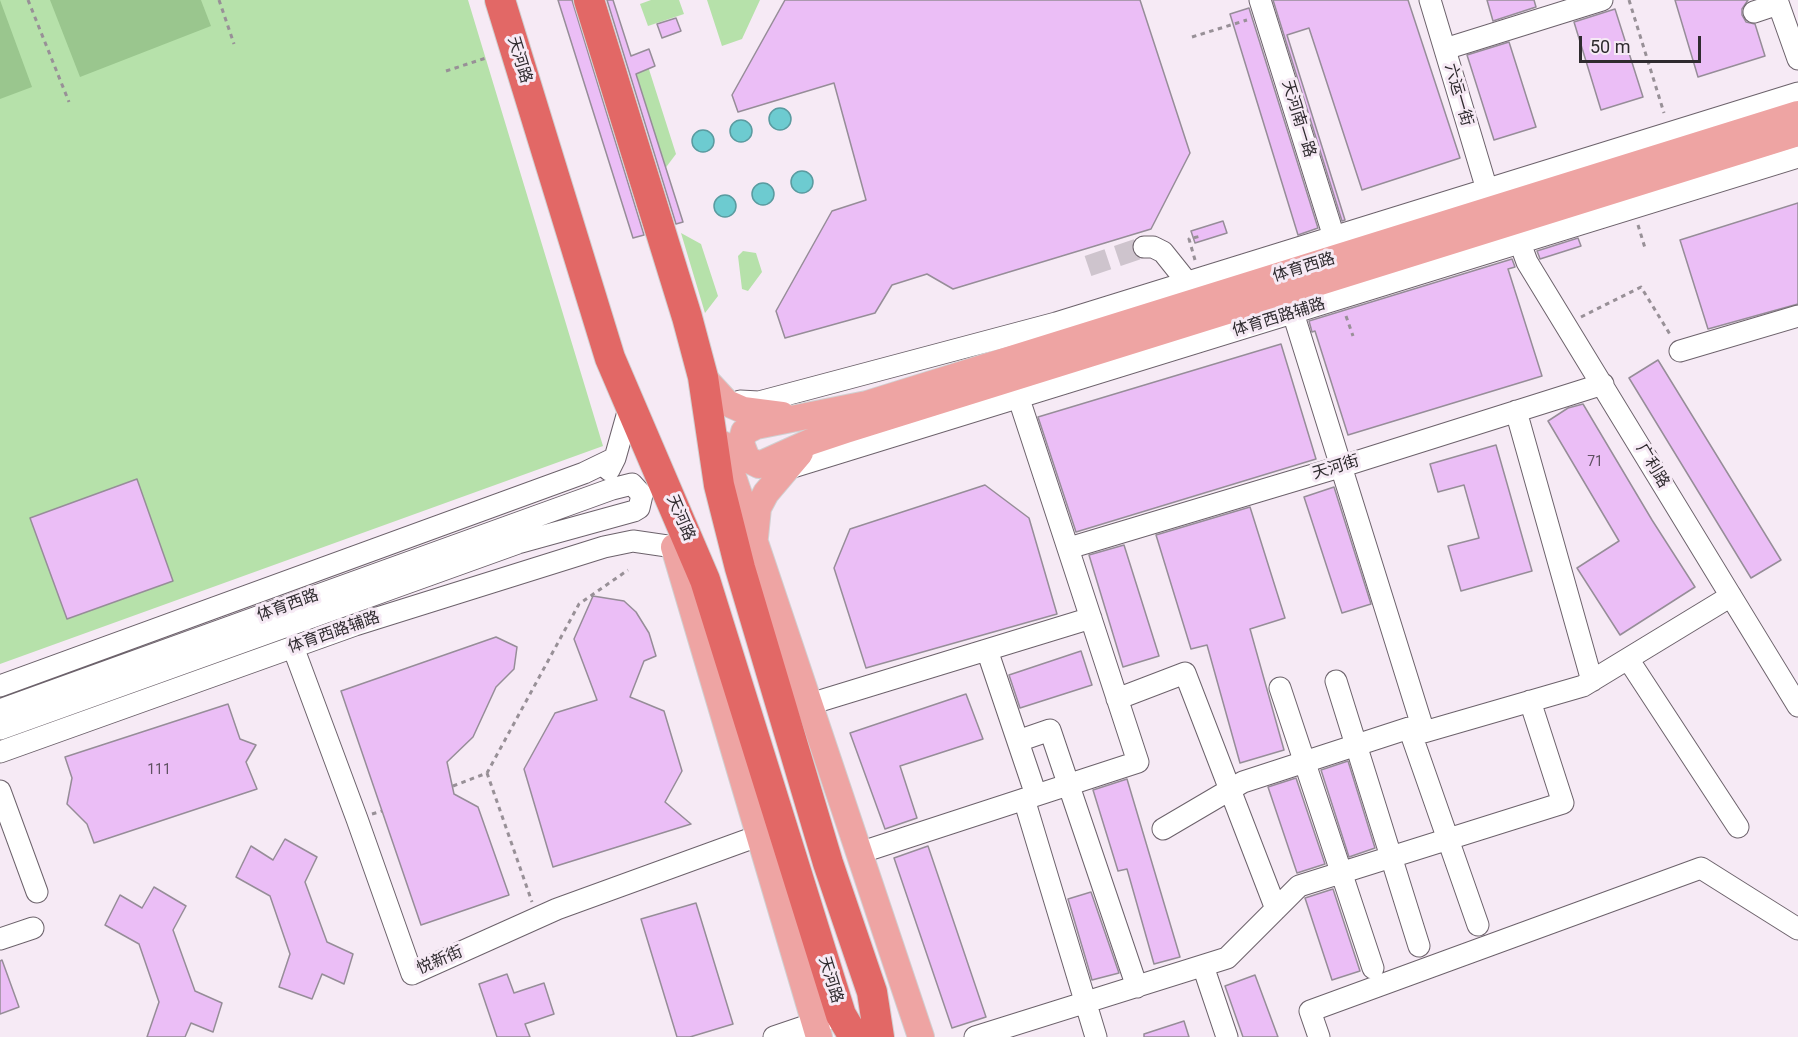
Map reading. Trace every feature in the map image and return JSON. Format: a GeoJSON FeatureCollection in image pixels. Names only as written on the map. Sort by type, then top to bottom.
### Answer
{"type":"FeatureCollection","features":[{"type":"Feature","properties":{"kind":"highway","name":"天河路"},"geometry":{"type":"LineString","coordinates":[[500,0],[610,358],[705,580],[835,1030]]}},
{"type":"Feature","properties":{"kind":"highway"},"geometry":{"type":"LineString","coordinates":[[589,0],[672,266],[703,377],[714,463],[740,568],[828,863],[872,992],[895,1037]]}},
{"type":"Feature","properties":{"kind":"highway"},"geometry":{"type":"LineString","coordinates":[[872,992],[879,1037]]}},
{"type":"Feature","properties":{"kind":"main road","name":"体育西路"},"geometry":{"type":"LineString","coordinates":[[810,430],[1291,303],[1503,217],[1692,136],[1798,114]]}},
{"type":"Feature","properties":{"kind":"main road","name":"体育西路"},"geometry":{"type":"LineString","coordinates":[[810,430],[900,394],[1337,247],[1654,191],[1798,133]]}},
{"type":"Feature","properties":{"kind":"main road"},"geometry":{"type":"LineString","coordinates":[[703,377],[719,398],[743,410],[810,430]]}},
{"type":"Feature","properties":{"kind":"main road"},"geometry":{"type":"LineString","coordinates":[[703,377],[729,465],[921,1037]]}},
{"type":"Feature","properties":{"kind":"main road"},"geometry":{"type":"LineString","coordinates":[[770,468],[752,463],[744,453],[741,437],[744,432],[756,426],[810,430]]}},
{"type":"Feature","properties":{"kind":"main road"},"geometry":{"type":"LineString","coordinates":[[755,538],[758,508],[766,493],[770,468],[810,430]]}},
{"type":"Feature","properties":{"kind":"main road"},"geometry":{"type":"LineString","coordinates":[[674,546],[758,836],[835,1030]]}},
{"type":"Feature","properties":{"kind":"street","name":"六运一街"},"geometry":{"type":"LineString","coordinates":[[1430,0],[1444,49],[1503,217]]}},
{"type":"Feature","properties":{"kind":"street"},"geometry":{"type":"LineString","coordinates":[[1444,49],[1602,0]]}},
{"type":"Feature","properties":{"kind":"street"},"geometry":{"type":"LineString","coordinates":[[1754,12],[1778,2],[1798,59]]}},
{"type":"Feature","properties":{"kind":"street","name":"天河南一路"},"geometry":{"type":"LineString","coordinates":[[1256,9],[1337,247]]}},
{"type":"Feature","properties":{"kind":"street"},"geometry":{"type":"LineString","coordinates":[[1692,136],[1798,93]]}},
{"type":"Feature","properties":{"kind":"street"},"geometry":{"type":"LineString","coordinates":[[1654,191],[1798,157]]}},
{"type":"Feature","properties":{"kind":"street","name":"广利路"},"geometry":{"type":"LineString","coordinates":[[1503,217],[1527,262],[1567,324],[1798,706]]}},
{"type":"Feature","properties":{"kind":"street"},"geometry":{"type":"LineString","coordinates":[[1144,247],[1153,247],[1163,252],[1187,282]]}},
{"type":"Feature","properties":{"kind":"street"},"geometry":{"type":"LineString","coordinates":[[703,377],[726,395],[750,403],[1056,323],[1187,282],[1337,247]]}},
{"type":"Feature","properties":{"kind":"street"},"geometry":{"type":"LineString","coordinates":[[1291,303],[1424,732],[1587,683],[1731,596]]}},
{"type":"Feature","properties":{"kind":"street","name":"体育西路辅路"},"geometry":{"type":"LineString","coordinates":[[770,468],[1019,399],[1291,303]]}},
{"type":"Feature","properties":{"kind":"street"},"geometry":{"type":"LineString","coordinates":[[1680,351],[1798,316]]}},
{"type":"Feature","properties":{"kind":"street"},"geometry":{"type":"LineString","coordinates":[[894,364],[900,394]]}},
{"type":"Feature","properties":{"kind":"street","name":"天河街"},"geometry":{"type":"LineString","coordinates":[[1069,548],[1343,466],[1603,384]]}},
{"type":"Feature","properties":{"kind":"street"},"geometry":{"type":"LineString","coordinates":[[859,853],[1138,762],[1019,399]]}},
{"type":"Feature","properties":{"kind":"street"},"geometry":{"type":"LineString","coordinates":[[576,501],[604,478],[615,458],[630,405]]}},
{"type":"Feature","properties":{"kind":"street"},"geometry":{"type":"LineString","coordinates":[[1516,411],[1587,683]]}},
{"type":"Feature","properties":{"kind":"street"},"geometry":{"type":"LineString","coordinates":[[0,686],[584,473],[615,458]]}},
{"type":"Feature","properties":{"kind":"street"},"geometry":{"type":"LineString","coordinates":[[659,468],[674,546]]}},
{"type":"Feature","properties":{"kind":"street","name":"体育西路"},"geometry":{"type":"LineString","coordinates":[[0,710],[576,501],[633,484],[642,495],[639,508],[634,511],[508,546],[75,713],[0,729]]}},
{"type":"Feature","properties":{"kind":"street"},"geometry":{"type":"LineString","coordinates":[[572,527],[634,529],[659,537],[674,546],[705,580]]}},
{"type":"Feature","properties":{"kind":"street","name":"体育西路辅路"},"geometry":{"type":"LineString","coordinates":[[0,752],[75,713],[293,647],[394,612],[619,543],[633,541],[674,546]]}},
{"type":"Feature","properties":{"kind":"street"},"geometry":{"type":"LineString","coordinates":[[810,704],[1091,618]]}},
{"type":"Feature","properties":{"kind":"street","name":"悦新街"},"geometry":{"type":"LineString","coordinates":[[293,647],[412,974],[538,917],[758,836]]}},
{"type":"Feature","properties":{"kind":"street"},"geometry":{"type":"LineString","coordinates":[[987,650],[1018,741],[1030,797],[1095,1037]]}},
{"type":"Feature","properties":{"kind":"street"},"geometry":{"type":"LineString","coordinates":[[1628,659],[1738,827]]}},
{"type":"Feature","properties":{"kind":"street"},"geometry":{"type":"LineString","coordinates":[[1117,699],[1185,673],[1276,909]]}},
{"type":"Feature","properties":{"kind":"street"},"geometry":{"type":"LineString","coordinates":[[1336,681],[1419,946]]}},
{"type":"Feature","properties":{"kind":"street"},"geometry":{"type":"LineString","coordinates":[[1280,688],[1373,968]]}},
{"type":"Feature","properties":{"kind":"street"},"geometry":{"type":"LineString","coordinates":[[975,1037],[1227,958],[1299,886],[1563,803],[1530,701]]}},
{"type":"Feature","properties":{"kind":"street"},"geometry":{"type":"LineString","coordinates":[[1163,829],[1243,782],[1409,729],[1478,925]]}},
{"type":"Feature","properties":{"kind":"street"},"geometry":{"type":"LineString","coordinates":[[1018,741],[1050,730],[1137,987]]}},
{"type":"Feature","properties":{"kind":"street"},"geometry":{"type":"LineString","coordinates":[[0,791],[38,892]]}},
{"type":"Feature","properties":{"kind":"street"},"geometry":{"type":"LineString","coordinates":[[1319,1037],[1310,1011],[1701,868],[1798,929]]}},
{"type":"Feature","properties":{"kind":"street"},"geometry":{"type":"LineString","coordinates":[[0,939],[33,928]]}},
{"type":"Feature","properties":{"kind":"street"},"geometry":{"type":"LineString","coordinates":[[1203,966],[1227,1037]]}},
{"type":"Feature","properties":{"kind":"street"},"geometry":{"type":"LineString","coordinates":[[774,1037],[835,1030]]}},
{"type":"Feature","properties":{"kind":"path"},"geometry":{"type":"LineString","coordinates":[[28,0],[69,102]]}},
{"type":"Feature","properties":{"kind":"path"},"geometry":{"type":"LineString","coordinates":[[219,0],[234,44]]}},
{"type":"Feature","properties":{"kind":"path"},"geometry":{"type":"LineString","coordinates":[[1629,0],[1664,113]]}},
{"type":"Feature","properties":{"kind":"path"},"geometry":{"type":"LineString","coordinates":[[1192,37],[1256,9]]}},
{"type":"Feature","properties":{"kind":"path"},"geometry":{"type":"LineString","coordinates":[[446,71],[486,58]]}},
{"type":"Feature","properties":{"kind":"path"},"geometry":{"type":"LineString","coordinates":[[1638,225],[1645,248]]}},
{"type":"Feature","properties":{"kind":"path"},"geometry":{"type":"LineString","coordinates":[[1196,260],[1189,239],[1201,236]]}},
{"type":"Feature","properties":{"kind":"path"},"geometry":{"type":"LineString","coordinates":[[1567,324],[1641,287],[1680,351]]}},
{"type":"Feature","properties":{"kind":"path"},"geometry":{"type":"LineString","coordinates":[[1346,316],[1353,336]]}},
{"type":"Feature","properties":{"kind":"path"},"geometry":{"type":"LineString","coordinates":[[453,786],[487,774],[579,604],[628,570]]}},
{"type":"Feature","properties":{"kind":"path"},"geometry":{"type":"LineString","coordinates":[[487,774],[538,917]]}},
{"type":"Feature","properties":{"kind":"green space"},"geometry":{"type":"Polygon","coordinates":[[[0,0],[468,0],[603,446],[0,664],[0,0]]]}},
{"type":"Feature","properties":{"kind":"green space"},"geometry":{"type":"Polygon","coordinates":[[[0,0],[32,87],[0,99],[0,0]]]}},
{"type":"Feature","properties":{"kind":"green space"},"geometry":{"type":"Polygon","coordinates":[[[50,0],[201,0],[211,26],[80,77],[50,0]]]}},
{"type":"Feature","properties":{"kind":"green space"},"geometry":{"type":"Polygon","coordinates":[[[651,0],[679,0],[684,14],[648,26],[640,4],[651,0]]]}},
{"type":"Feature","properties":{"kind":"green space"},"geometry":{"type":"Polygon","coordinates":[[[707,0],[760,0],[742,39],[722,46],[707,0]]]}},
{"type":"Feature","properties":{"kind":"green space"},"geometry":{"type":"Polygon","coordinates":[[[627,53],[646,60],[676,154],[664,170],[627,53]]]}},
{"type":"Feature","properties":{"kind":"green space"},"geometry":{"type":"Polygon","coordinates":[[[681,233],[701,244],[718,296],[705,313],[681,233]]]}},
{"type":"Feature","properties":{"kind":"green space"},"geometry":{"type":"Polygon","coordinates":[[[743,251],[756,253],[762,272],[748,291],[742,289],[738,256],[743,251]]]}},
{"type":"Feature","properties":{"kind":"water"},"geometry":{"type":"Polygon","coordinates":[[[780,108],[788,111],[791,119],[788,127],[780,130],[772,127],[769,119],[772,111],[780,108]]]}},
{"type":"Feature","properties":{"kind":"water"},"geometry":{"type":"Polygon","coordinates":[[[741,120],[749,123],[752,131],[749,139],[741,142],[733,139],[730,131],[733,123],[741,120]]]}},
{"type":"Feature","properties":{"kind":"water"},"geometry":{"type":"Polygon","coordinates":[[[703,130],[711,133],[714,141],[711,149],[703,152],[695,149],[692,141],[695,133],[703,130]]]}},
{"type":"Feature","properties":{"kind":"water"},"geometry":{"type":"Polygon","coordinates":[[[802,171],[810,174],[813,182],[810,190],[802,193],[794,190],[791,182],[794,174],[802,171]]]}},
{"type":"Feature","properties":{"kind":"water"},"geometry":{"type":"Polygon","coordinates":[[[763,183],[771,186],[774,194],[771,202],[763,205],[755,202],[752,194],[755,186],[763,183]]]}},
{"type":"Feature","properties":{"kind":"water"},"geometry":{"type":"Polygon","coordinates":[[[725,195],[733,198],[736,206],[733,214],[725,217],[717,214],[714,206],[717,198],[725,195]]]}},
{"type":"Feature","properties":{"kind":"building"},"geometry":{"type":"Polygon","coordinates":[[[558,0],[572,0],[644,235],[633,238],[558,0]]]}},
{"type":"Feature","properties":{"kind":"building"},"geometry":{"type":"Polygon","coordinates":[[[607,0],[613,0],[631,56],[649,49],[655,66],[636,74],[683,222],[676,224],[607,0]]]}},
{"type":"Feature","properties":{"kind":"building"},"geometry":{"type":"Polygon","coordinates":[[[785,0],[1140,0],[1190,153],[1151,229],[953,289],[927,274],[892,285],[875,313],[785,338],[776,311],[832,211],[866,200],[834,83],[738,112],[732,95],[785,0]]]}},
{"type":"Feature","properties":{"kind":"building"},"geometry":{"type":"Polygon","coordinates":[[[1273,0],[1408,0],[1460,158],[1362,190],[1309,28],[1287,35],[1345,220],[1342,221],[1273,0]]]}},
{"type":"Feature","properties":{"kind":"building"},"geometry":{"type":"Polygon","coordinates":[[[1487,0],[1534,0],[1536,7],[1493,21],[1487,0]]]}},
{"type":"Feature","properties":{"kind":"building"},"geometry":{"type":"Polygon","coordinates":[[[1675,0],[1748,0],[1742,9],[1742,15],[1746,22],[1755,24],[1765,56],[1698,77],[1675,0]]]}},
{"type":"Feature","properties":{"kind":"building"},"geometry":{"type":"Polygon","coordinates":[[[1249,8],[1318,228],[1298,235],[1230,14],[1249,8]]]}},
{"type":"Feature","properties":{"kind":"building"},"geometry":{"type":"Polygon","coordinates":[[[1615,9],[1643,97],[1601,110],[1574,22],[1615,9]]]}},
{"type":"Feature","properties":{"kind":"building"},"geometry":{"type":"Polygon","coordinates":[[[676,18],[681,31],[662,38],[657,24],[676,18]]]}},
{"type":"Feature","properties":{"kind":"building"},"geometry":{"type":"Polygon","coordinates":[[[1509,42],[1536,127],[1494,140],[1467,55],[1509,42]]]}},
{"type":"Feature","properties":{"kind":"building"},"geometry":{"type":"Polygon","coordinates":[[[1798,203],[1798,304],[1708,329],[1680,240],[1798,203]]]}},
{"type":"Feature","properties":{"kind":"building"},"geometry":{"type":"Polygon","coordinates":[[[1223,221],[1227,233],[1195,243],[1191,231],[1223,221]]]}},
{"type":"Feature","properties":{"kind":"building"},"geometry":{"type":"Polygon","coordinates":[[[1578,238],[1581,246],[1540,259],[1537,251],[1578,238]]]}},
{"type":"Feature","properties":{"kind":"building"},"geometry":{"type":"Polygon","coordinates":[[[1512,259],[1515,267],[1508,269],[1542,376],[1348,435],[1315,331],[1312,332],[1309,321],[1512,259]]]}},
{"type":"Feature","properties":{"kind":"building"},"geometry":{"type":"Polygon","coordinates":[[[1281,344],[1316,459],[1076,532],[1038,417],[1281,344]]]}},
{"type":"Feature","properties":{"kind":"building"},"geometry":{"type":"Polygon","coordinates":[[[1658,360],[1781,560],[1751,578],[1629,378],[1658,360]]]}},
{"type":"Feature","properties":{"kind":"building"},"geometry":{"type":"Polygon","coordinates":[[[1583,404],[1695,587],[1620,635],[1577,568],[1619,541],[1548,421],[1568,408],[1583,404]]]}},
{"type":"Feature","properties":{"kind":"building"},"geometry":{"type":"Polygon","coordinates":[[[1496,445],[1532,571],[1461,591],[1448,546],[1479,538],[1464,485],[1438,492],[1430,464],[1496,445]]]}},
{"type":"Feature","properties":{"kind":"building"},"geometry":{"type":"Polygon","coordinates":[[[137,479],[173,581],[67,619],[30,518],[137,479]]]}},
{"type":"Feature","properties":{"kind":"building"},"geometry":{"type":"Polygon","coordinates":[[[985,485],[1029,518],[1057,614],[866,668],[834,568],[850,529],[985,485]]]}},
{"type":"Feature","properties":{"kind":"building"},"geometry":{"type":"Polygon","coordinates":[[[1334,487],[1371,604],[1342,613],[1304,497],[1334,487]]]}},
{"type":"Feature","properties":{"kind":"building"},"geometry":{"type":"Polygon","coordinates":[[[1250,507],[1285,618],[1250,629],[1284,750],[1240,763],[1207,645],[1191,649],[1156,535],[1250,507]]]}},
{"type":"Feature","properties":{"kind":"building"},"geometry":{"type":"Polygon","coordinates":[[[1124,545],[1159,656],[1123,667],[1089,555],[1124,545]]]}},
{"type":"Feature","properties":{"kind":"building"},"geometry":{"type":"Polygon","coordinates":[[[593,596],[624,601],[636,612],[649,633],[656,656],[644,661],[630,697],[664,711],[682,771],[665,802],[691,824],[553,867],[524,769],[555,713],[597,700],[574,639],[593,596]]]}},
{"type":"Feature","properties":{"kind":"building"},"geometry":{"type":"Polygon","coordinates":[[[496,637],[517,647],[514,669],[496,687],[473,737],[447,762],[454,794],[478,807],[509,895],[421,925],[341,691],[496,637]]]}},
{"type":"Feature","properties":{"kind":"building"},"geometry":{"type":"Polygon","coordinates":[[[1081,651],[1092,685],[1020,708],[1009,675],[1081,651]]]}},
{"type":"Feature","properties":{"kind":"building"},"geometry":{"type":"Polygon","coordinates":[[[966,694],[983,739],[900,766],[917,818],[885,829],[850,733],[966,694]]]}},
{"type":"Feature","properties":{"kind":"building"},"geometry":{"type":"Polygon","coordinates":[[[228,704],[240,739],[256,745],[246,762],[257,789],[94,843],[87,824],[67,804],[72,778],[65,757],[228,704]]]}},
{"type":"Feature","properties":{"kind":"building"},"geometry":{"type":"Polygon","coordinates":[[[1348,761],[1375,848],[1349,857],[1321,770],[1348,761]]]}},
{"type":"Feature","properties":{"kind":"building"},"geometry":{"type":"Polygon","coordinates":[[[1296,778],[1325,864],[1297,873],[1268,787],[1296,778]]]}},
{"type":"Feature","properties":{"kind":"building"},"geometry":{"type":"Polygon","coordinates":[[[1127,779],[1180,957],[1154,964],[1127,869],[1118,871],[1093,790],[1127,779]]]}},
{"type":"Feature","properties":{"kind":"building"},"geometry":{"type":"Polygon","coordinates":[[[285,839],[317,857],[305,882],[327,942],[353,954],[344,984],[322,974],[312,999],[279,987],[290,954],[270,896],[236,877],[251,846],[273,860],[285,839]]]}},
{"type":"Feature","properties":{"kind":"building"},"geometry":{"type":"Polygon","coordinates":[[[928,846],[986,1017],[952,1028],[894,858],[928,846]]]}},
{"type":"Feature","properties":{"kind":"building"},"geometry":{"type":"Polygon","coordinates":[[[154,887],[186,906],[173,930],[195,991],[222,1003],[213,1032],[191,1023],[185,1037],[147,1037],[159,1002],[139,944],[105,925],[120,895],[142,908],[154,887]]]}},
{"type":"Feature","properties":{"kind":"building"},"geometry":{"type":"Polygon","coordinates":[[[1333,889],[1360,971],[1332,980],[1305,898],[1333,889]]]}},
{"type":"Feature","properties":{"kind":"building"},"geometry":{"type":"Polygon","coordinates":[[[1091,892],[1119,973],[1092,980],[1068,899],[1091,892]]]}},
{"type":"Feature","properties":{"kind":"building"},"geometry":{"type":"Polygon","coordinates":[[[696,903],[733,1024],[690,1037],[677,1037],[641,919],[696,903]]]}},
{"type":"Feature","properties":{"kind":"building"},"geometry":{"type":"Polygon","coordinates":[[[2,960],[19,1007],[0,1014],[0,961],[2,960]]]}},
{"type":"Feature","properties":{"kind":"building"},"geometry":{"type":"Polygon","coordinates":[[[507,974],[514,993],[544,983],[554,1014],[525,1024],[530,1037],[497,1037],[479,984],[507,974]]]}},
{"type":"Feature","properties":{"kind":"building"},"geometry":{"type":"Polygon","coordinates":[[[1255,975],[1278,1037],[1243,1037],[1225,986],[1255,975]]]}},
{"type":"Feature","properties":{"kind":"building"},"geometry":{"type":"Polygon","coordinates":[[[1184,1021],[1189,1037],[1144,1037],[1144,1034],[1184,1021]]]}},
{"type":"Feature","properties":{"kind":"tunnel"},"geometry":{"type":"LineString","coordinates":[[1088,266],[1144,247]]}}]}
